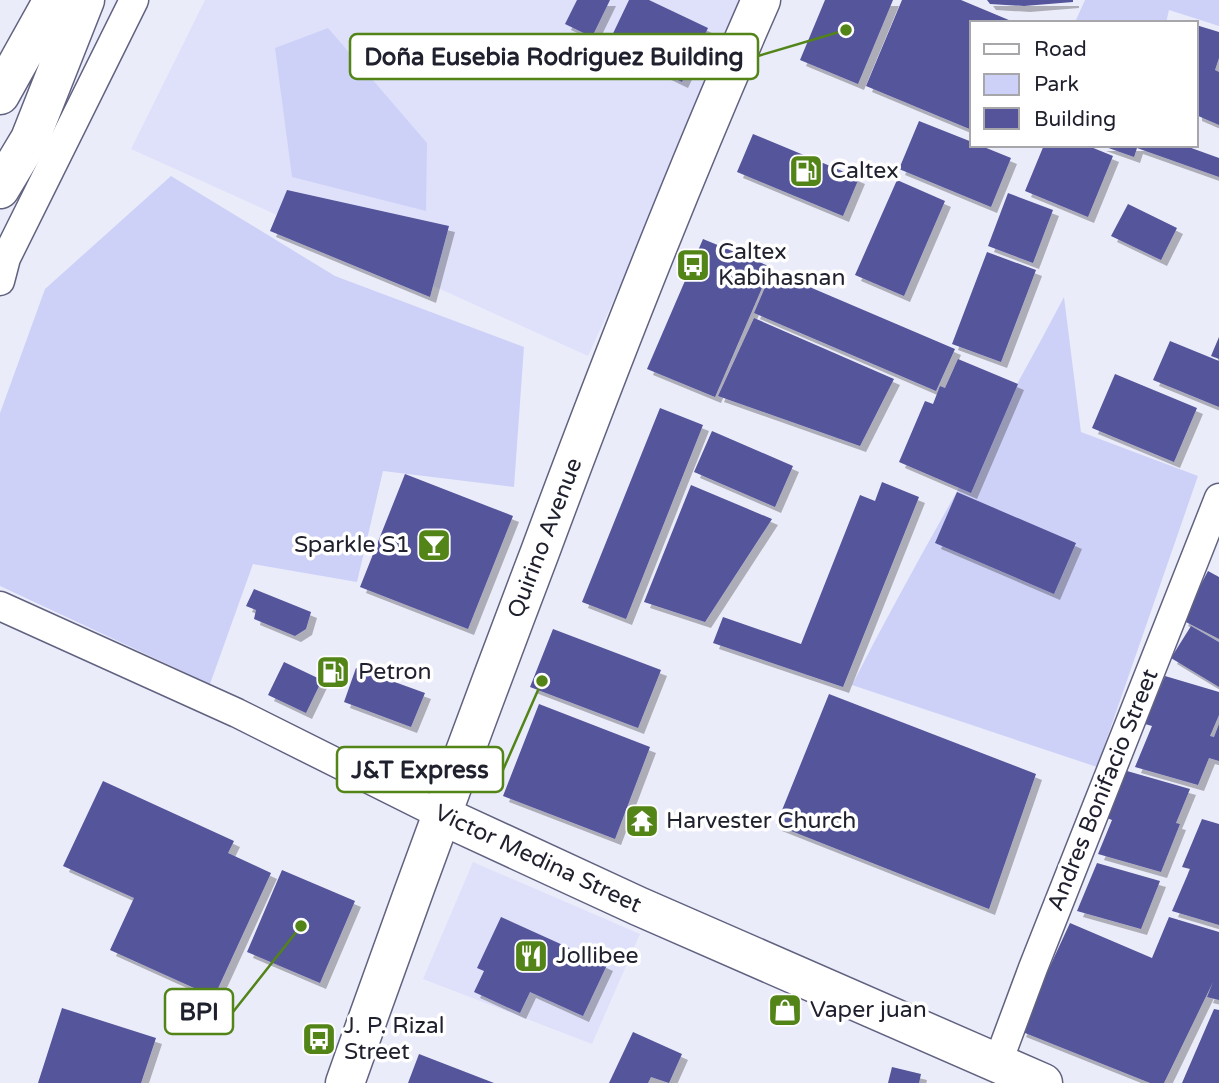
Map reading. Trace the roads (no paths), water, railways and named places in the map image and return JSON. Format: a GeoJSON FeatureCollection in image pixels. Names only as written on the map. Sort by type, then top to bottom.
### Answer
{"type":"FeatureCollection","features":[{"type":"Feature","properties":{"kind":"main road"},"geometry":{"type":"LineString","coordinates":[[0,94],[53,0]]}},
{"type":"Feature","properties":{"kind":"main road"},"geometry":{"type":"LineString","coordinates":[[0,189],[30,139],[85,0]]}},
{"type":"Feature","properties":{"kind":"main road","name":"Quirino Avenue"},"geometry":{"type":"LineString","coordinates":[[345,1083],[441,815],[653,253],[761,0]]}},
{"type":"Feature","properties":{"kind":"main road","name":"Victor Medina Street"},"geometry":{"type":"LineString","coordinates":[[441,815],[994,1073],[1043,1083]]}},
{"type":"Feature","properties":{"kind":"street"},"geometry":{"type":"LineString","coordinates":[[0,281],[6,258],[134,0]]}},
{"type":"Feature","properties":{"kind":"street","name":"Andres Bonifacio Street"},"geometry":{"type":"LineString","coordinates":[[994,1073],[1219,498]]}},
{"type":"Feature","properties":{"kind":"street","name":"Victor Medina Street"},"geometry":{"type":"LineString","coordinates":[[0,606],[237,713],[441,815]]}},
{"type":"Feature","properties":{"kind":"place","name":"Doña Eusebia Rodriguez Building"},"geometry":{"type":"Point","coordinates":[846,30]}},
{"type":"Feature","properties":{"kind":"place","name":"Caltex"},"geometry":{"type":"Point","coordinates":[806,171]}},
{"type":"Feature","properties":{"kind":"place","name":"Caltex Kabihasnan"},"geometry":{"type":"Point","coordinates":[693,265]}},
{"type":"Feature","properties":{"kind":"place","name":"Sparkle S1"},"geometry":{"type":"Point","coordinates":[434,545]}},
{"type":"Feature","properties":{"kind":"place","name":"Petron"},"geometry":{"type":"Point","coordinates":[333,672]}},
{"type":"Feature","properties":{"kind":"place","name":"J&T Express"},"geometry":{"type":"Point","coordinates":[542,681]}},
{"type":"Feature","properties":{"kind":"place","name":"Harvester Church"},"geometry":{"type":"Point","coordinates":[642,821]}},
{"type":"Feature","properties":{"kind":"place","name":"BPI"},"geometry":{"type":"Point","coordinates":[301,926]}},
{"type":"Feature","properties":{"kind":"place","name":"Jollibee"},"geometry":{"type":"Point","coordinates":[531,956]}},
{"type":"Feature","properties":{"kind":"place","name":"Vaper juan"},"geometry":{"type":"Point","coordinates":[785,1010]}},
{"type":"Feature","properties":{"kind":"place","name":"J. P. Rizal Street"},"geometry":{"type":"Point","coordinates":[319,1039]}}]}
